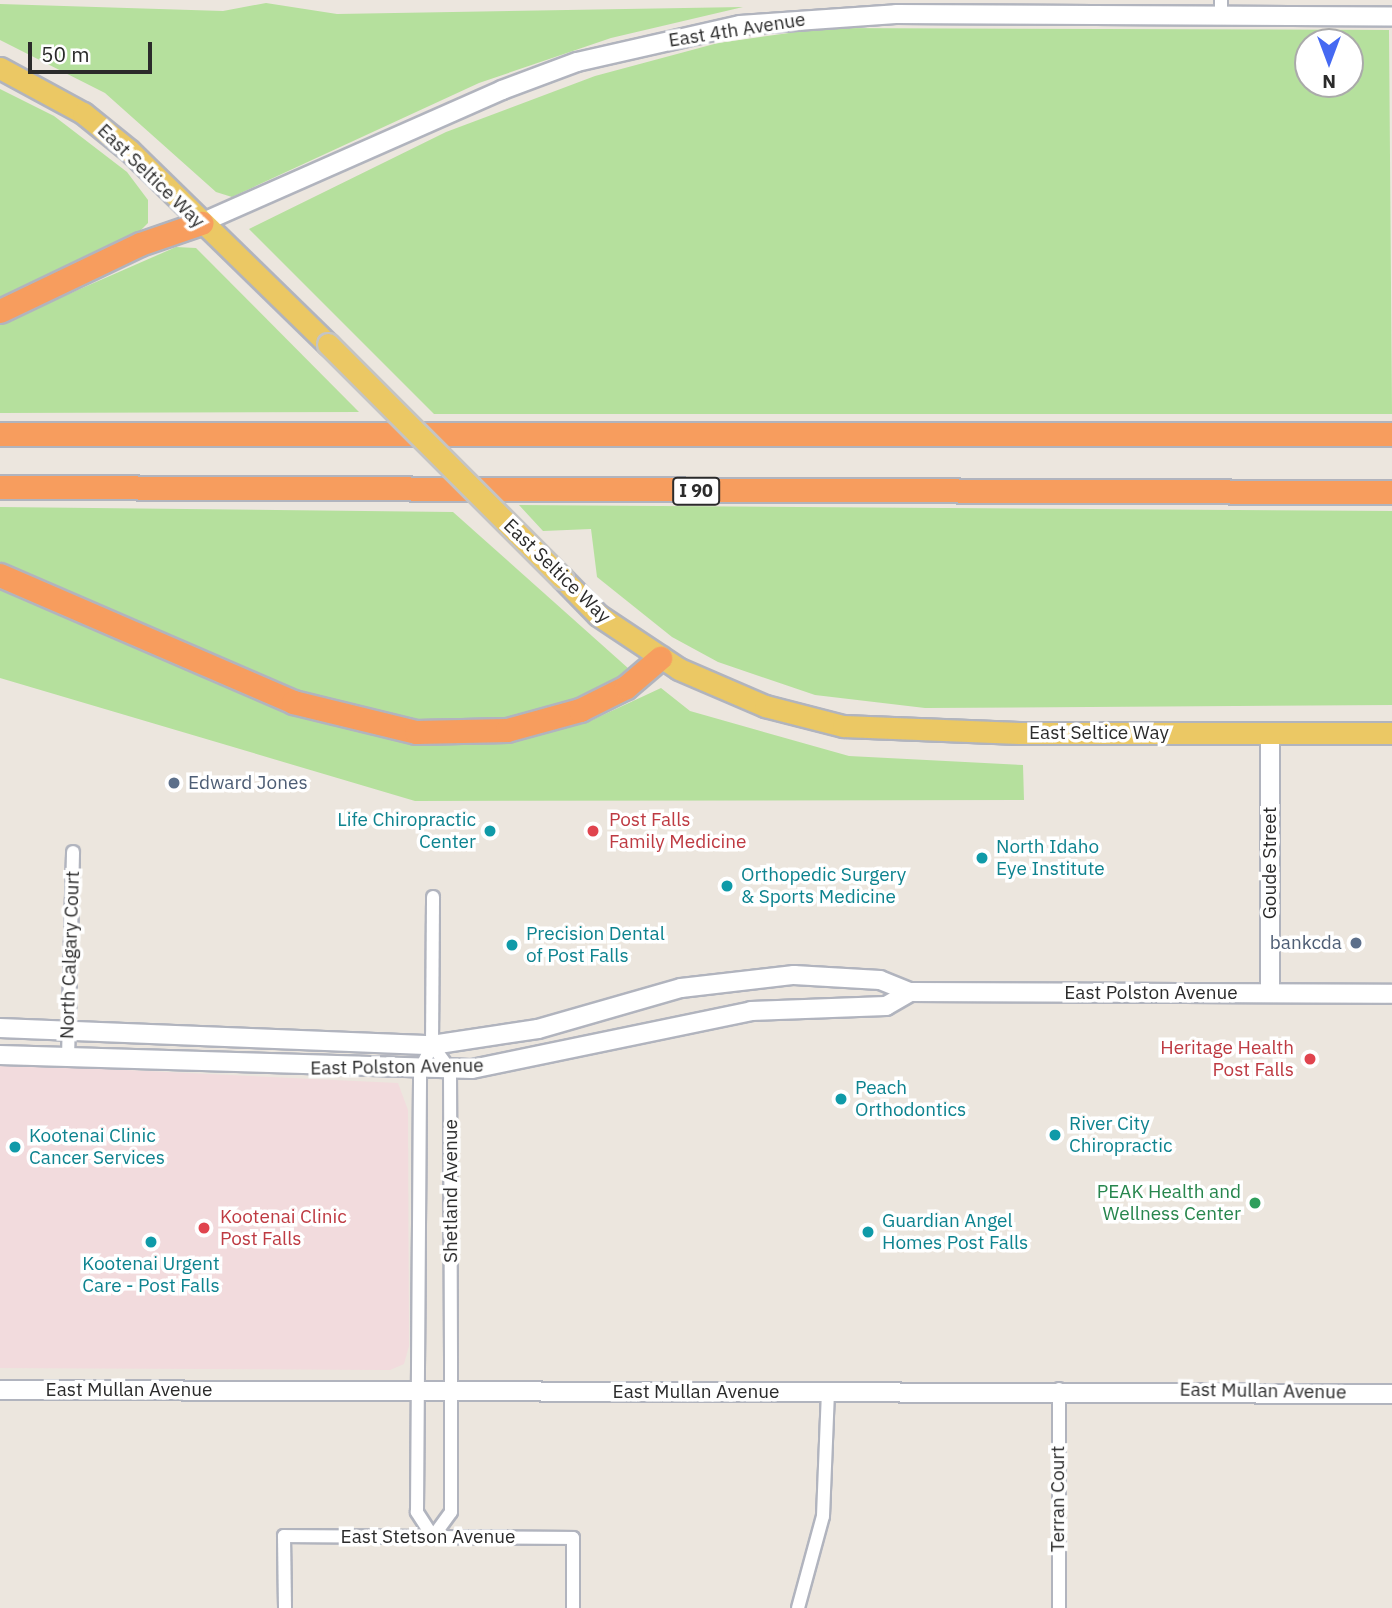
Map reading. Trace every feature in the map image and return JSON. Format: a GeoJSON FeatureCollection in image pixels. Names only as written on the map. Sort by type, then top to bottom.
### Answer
{"type":"FeatureCollection","features":[{"type":"Feature","properties":{"kind":"highway"},"geometry":{"type":"LineString","coordinates":[[0,311],[140,244],[201,223]]}},
{"type":"Feature","properties":{"kind":"highway"},"geometry":{"type":"LineString","coordinates":[[0,434],[1392,434]]}},
{"type":"Feature","properties":{"kind":"highway","name":"I 90"},"geometry":{"type":"LineString","coordinates":[[0,487],[1392,492]]}},
{"type":"Feature","properties":{"kind":"highway"},"geometry":{"type":"LineString","coordinates":[[0,575],[293,702],[416,732],[507,730],[580,710],[626,687],[660,658]]}},
{"type":"Feature","properties":{"kind":"main road","name":"East Seltice Way"},"geometry":{"type":"LineString","coordinates":[[0,68],[83,113],[328,344],[598,615],[660,658],[753,702],[843,726],[906,732],[1392,733]]}},
{"type":"Feature","properties":{"kind":"street","name":"East 4th Avenue"},"geometry":{"type":"LineString","coordinates":[[201,223],[502,90],[577,62],[698,33],[845,15],[1221,8],[1392,17]]}},
{"type":"Feature","properties":{"kind":"street","name":"Goude Street"},"geometry":{"type":"LineString","coordinates":[[1270,733],[1270,993]]}},
{"type":"Feature","properties":{"kind":"street","name":"North Calgary Court"},"geometry":{"type":"LineString","coordinates":[[68,1058],[66,1032],[73,852]]}},
{"type":"Feature","properties":{"kind":"street"},"geometry":{"type":"LineString","coordinates":[[433,897],[432,1045],[450,1070]]}},
{"type":"Feature","properties":{"kind":"street","name":"East Polston Avenue"},"geometry":{"type":"LineString","coordinates":[[0,1028],[432,1045],[538,1029],[681,988],[794,975],[880,980],[910,992],[1392,994]]}},
{"type":"Feature","properties":{"kind":"street","name":"East Polston Avenue"},"geometry":{"type":"LineString","coordinates":[[0,1055],[450,1070],[528,1062],[751,1011],[886,1006],[910,992]]}},
{"type":"Feature","properties":{"kind":"street","name":"Shetland Avenue"},"geometry":{"type":"LineString","coordinates":[[432,1045],[420,1070],[417,1512],[433,1537],[451,1512],[450,1070]]}},
{"type":"Feature","properties":{"kind":"street","name":"East Mullan Avenue"},"geometry":{"type":"LineString","coordinates":[[0,1390],[451,1392],[1059,1389],[1392,1394]]}},
{"type":"Feature","properties":{"kind":"street","name":"Terran Court"},"geometry":{"type":"LineString","coordinates":[[1059,1389],[1059,1608]]}},
{"type":"Feature","properties":{"kind":"street"},"geometry":{"type":"LineString","coordinates":[[797,1608],[823,1516],[828,1391]]}},
{"type":"Feature","properties":{"kind":"street","name":"East Stetson Avenue"},"geometry":{"type":"LineString","coordinates":[[285,1608],[284,1536],[573,1538],[573,1608]]}},
{"type":"Feature","properties":{"kind":"shaded area","name":"Kootenai Clinic Post Falls"},"geometry":{"type":"Polygon","coordinates":[[[0,1064],[398,1083],[408,1110],[409,1346],[404,1364],[390,1370],[0,1368],[0,1064]]]}},
{"type":"Feature","properties":{"kind":"green space"},"geometry":{"type":"Polygon","coordinates":[[[266,3],[337,14],[743,7],[611,38],[479,83],[232,197],[216,192],[105,93],[0,40],[0,4],[223,11],[266,3]]]}},
{"type":"Feature","properties":{"kind":"green space"},"geometry":{"type":"Polygon","coordinates":[[[825,28],[1294,30],[1294,98],[1364,98],[1364,30],[1389,30],[1392,414],[434,414],[249,229],[446,132],[595,76],[718,43],[825,28]]]}},
{"type":"Feature","properties":{"kind":"green space"},"geometry":{"type":"Polygon","coordinates":[[[0,89],[54,116],[127,172],[148,200],[148,223],[137,234],[0,300],[0,89]]]}},
{"type":"Feature","properties":{"kind":"green space"},"geometry":{"type":"Polygon","coordinates":[[[176,247],[196,248],[359,412],[0,413],[0,324],[176,247]]]}},
{"type":"Feature","properties":{"kind":"green space"},"geometry":{"type":"Polygon","coordinates":[[[519,505],[1392,511],[1392,705],[925,708],[815,695],[718,662],[672,637],[597,577],[591,529],[543,531],[519,505]]]}},
{"type":"Feature","properties":{"kind":"green space"},"geometry":{"type":"Polygon","coordinates":[[[0,507],[453,512],[629,669],[618,688],[502,719],[406,719],[319,699],[0,564],[0,507]]]}},
{"type":"Feature","properties":{"kind":"green space"},"geometry":{"type":"Polygon","coordinates":[[[0,586],[300,714],[391,740],[483,742],[540,734],[590,721],[661,688],[690,711],[849,756],[1023,765],[1024,800],[415,801],[0,678],[0,586]]]}},
{"type":"Feature","properties":{"kind":"place","name":"Edward Jones"},"geometry":{"type":"Point","coordinates":[174,783]}},
{"type":"Feature","properties":{"kind":"place","name":"Life Chiropractic Center"},"geometry":{"type":"Point","coordinates":[490,831]}},
{"type":"Feature","properties":{"kind":"place","name":"Post Falls Family Medicine"},"geometry":{"type":"Point","coordinates":[593,831]}},
{"type":"Feature","properties":{"kind":"place","name":"North Idaho Eye Institute"},"geometry":{"type":"Point","coordinates":[982,858]}},
{"type":"Feature","properties":{"kind":"place","name":"Orthopedic Surgery & Sports Medicine"},"geometry":{"type":"Point","coordinates":[727,886]}},
{"type":"Feature","properties":{"kind":"place","name":"bankcda"},"geometry":{"type":"Point","coordinates":[1356,943]}},
{"type":"Feature","properties":{"kind":"place","name":"Precision Dental of Post Falls"},"geometry":{"type":"Point","coordinates":[512,945]}},
{"type":"Feature","properties":{"kind":"place","name":"Heritage Health Post Falls"},"geometry":{"type":"Point","coordinates":[1310,1059]}},
{"type":"Feature","properties":{"kind":"place","name":"Peach Orthodontics"},"geometry":{"type":"Point","coordinates":[841,1099]}},
{"type":"Feature","properties":{"kind":"place","name":"River City Chiropractic"},"geometry":{"type":"Point","coordinates":[1055,1135]}},
{"type":"Feature","properties":{"kind":"place","name":"Kootenai Clinic Cancer Services"},"geometry":{"type":"Point","coordinates":[15,1147]}},
{"type":"Feature","properties":{"kind":"place","name":"PEAK Health and Wellness Center"},"geometry":{"type":"Point","coordinates":[1255,1203]}},
{"type":"Feature","properties":{"kind":"place","name":"Kootenai Clinic Post Falls"},"geometry":{"type":"Point","coordinates":[204,1228]}},
{"type":"Feature","properties":{"kind":"place","name":"Guardian Angel Homes Post Falls"},"geometry":{"type":"Point","coordinates":[868,1232]}},
{"type":"Feature","properties":{"kind":"place","name":"Kootenai Urgent Care - Post Falls"},"geometry":{"type":"Point","coordinates":[151,1242]}}]}
